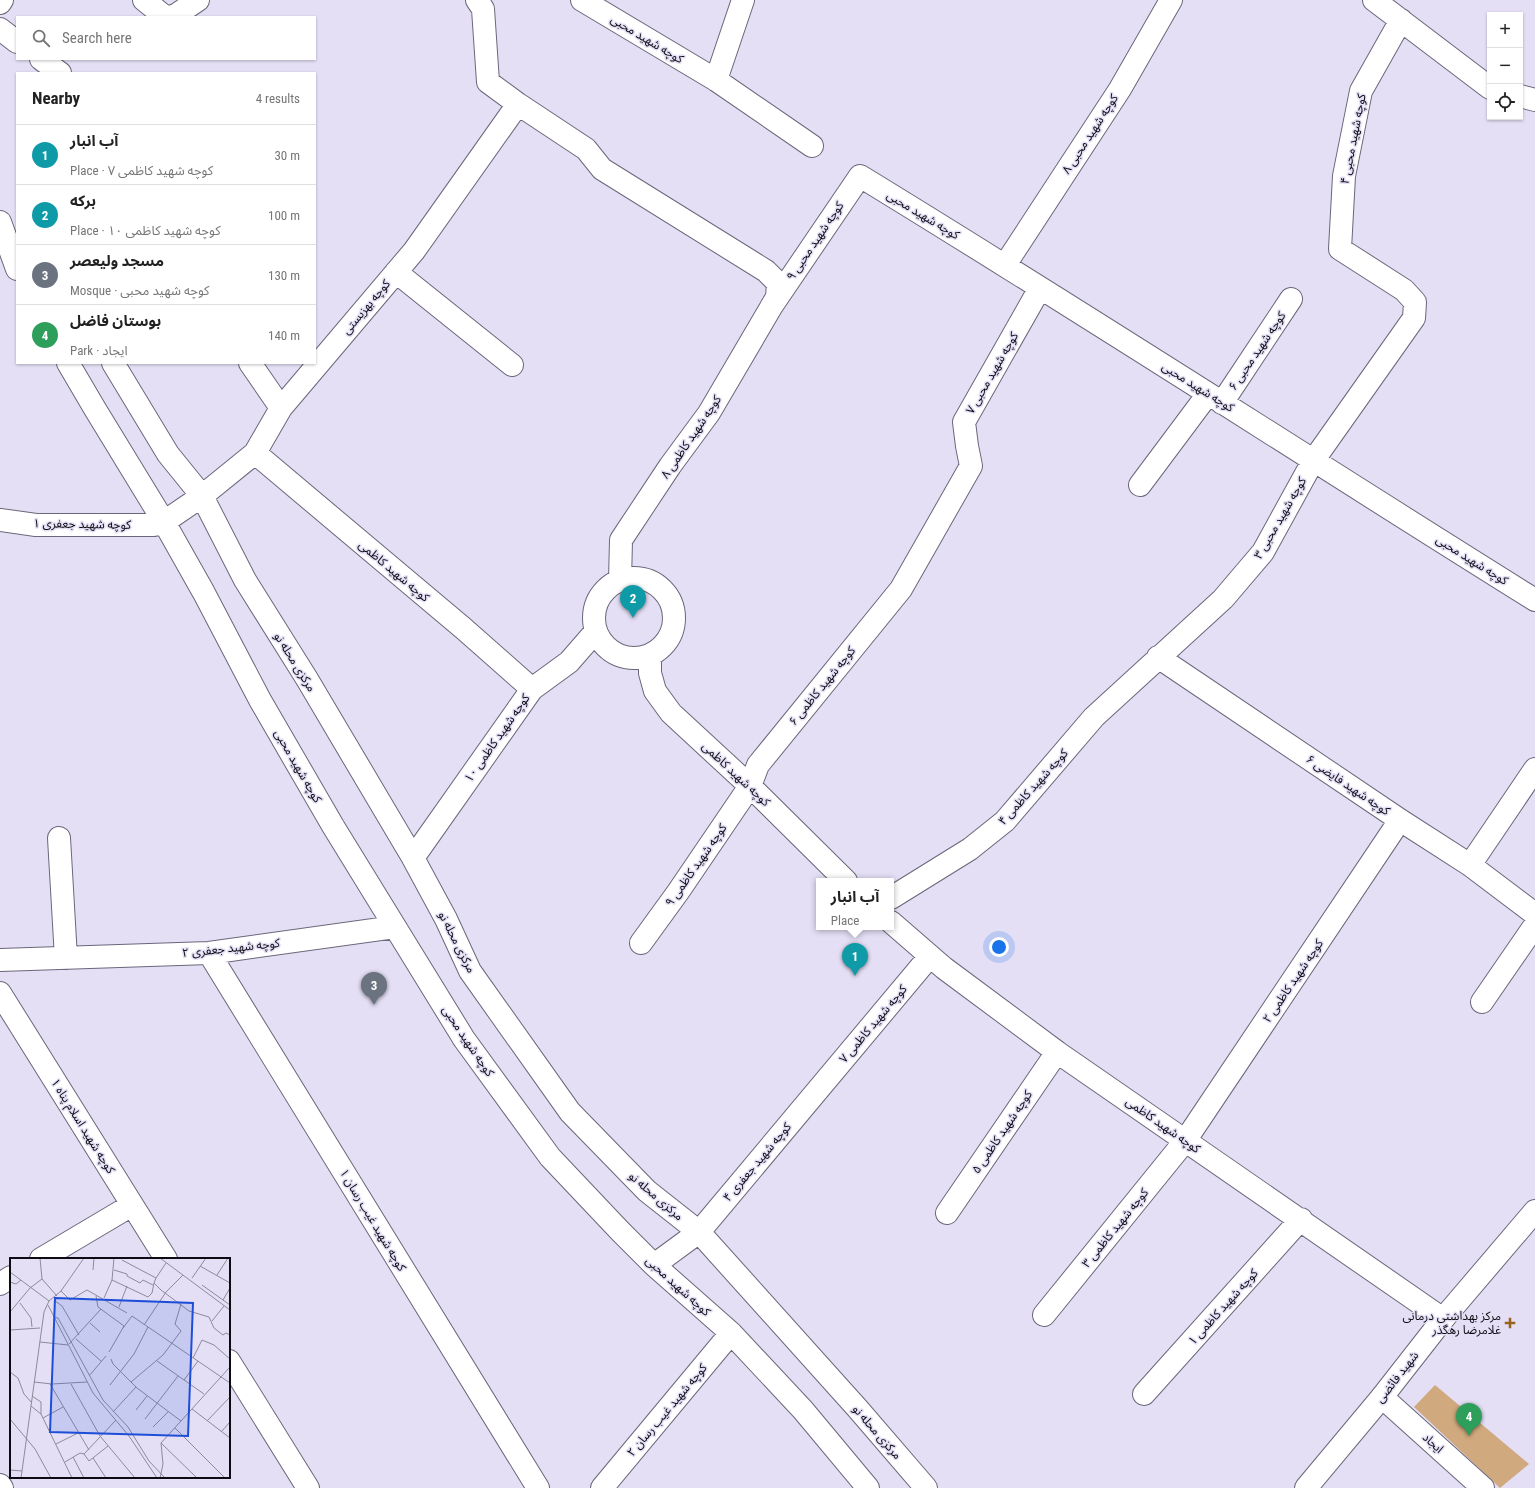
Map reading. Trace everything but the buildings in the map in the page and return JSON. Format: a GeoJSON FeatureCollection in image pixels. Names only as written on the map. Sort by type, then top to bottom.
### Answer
{"type":"FeatureCollection","features":[{"type":"Feature","properties":{"kind":"street"},"geometry":{"type":"LineString","coordinates":[[144,0],[164,16]]}},
{"type":"Feature","properties":{"kind":"street"},"geometry":{"type":"LineString","coordinates":[[174,16],[198,0]]}},
{"type":"Feature","properties":{"kind":"street"},"geometry":{"type":"LineString","coordinates":[[477,0],[483,9],[488,82],[518,104],[586,149],[602,169],[766,271],[778,283],[774,302]]}},
{"type":"Feature","properties":{"kind":"street","name":"کوچه شهید محبی"},"geometry":{"type":"LineString","coordinates":[[582,0],[716,80],[812,146]]}},
{"type":"Feature","properties":{"kind":"street"},"geometry":{"type":"LineString","coordinates":[[716,80],[743,0]]}},
{"type":"Feature","properties":{"kind":"street","name":"کوچه شهید محبی ۸"},"geometry":{"type":"LineString","coordinates":[[1005,265],[1120,89],[1171,0]]}},
{"type":"Feature","properties":{"kind":"street"},"geometry":{"type":"LineString","coordinates":[[1374,0],[1487,86]]}},
{"type":"Feature","properties":{"kind":"street","name":"کوچه شهید محبی ۴"},"geometry":{"type":"LineString","coordinates":[[1313,461],[1414,318],[1415,302],[1404,290],[1340,249],[1344,176],[1361,91],[1401,20]]}},
{"type":"Feature","properties":{"kind":"street"},"geometry":{"type":"LineString","coordinates":[[0,29],[16,41]]}},
{"type":"Feature","properties":{"kind":"street"},"geometry":{"type":"LineString","coordinates":[[42,60],[59,72]]}},
{"type":"Feature","properties":{"kind":"street"},"geometry":{"type":"LineString","coordinates":[[1523,97],[1535,100]]}},
{"type":"Feature","properties":{"kind":"street","name":"کوچه بهزیستی"},"geometry":{"type":"LineString","coordinates":[[164,522],[202,496],[255,453],[281,408],[414,251],[518,104]]}},
{"type":"Feature","properties":{"kind":"street","name":"کوچه شهید محبی"},"geometry":{"type":"LineString","coordinates":[[860,176],[1005,265],[1535,600]]}},
{"type":"Feature","properties":{"kind":"street","name":"کوچه شهید محبی ۹"},"geometry":{"type":"LineString","coordinates":[[774,302],[860,176]]}},
{"type":"Feature","properties":{"kind":"street"},"geometry":{"type":"LineString","coordinates":[[0,217],[16,219]]}},
{"type":"Feature","properties":{"kind":"street"},"geometry":{"type":"LineString","coordinates":[[0,222],[16,266]]}},
{"type":"Feature","properties":{"kind":"street"},"geometry":{"type":"LineString","coordinates":[[396,272],[512,365]]}},
{"type":"Feature","properties":{"kind":"street","name":"کوچه شهید محبی ۷"},"geometry":{"type":"LineString","coordinates":[[901,589],[971,466],[964,422],[1040,288]]}},
{"type":"Feature","properties":{"kind":"street","name":"کوچه شهید محبی ۶"},"geometry":{"type":"LineString","coordinates":[[1140,485],[1215,398],[1291,299]]}},
{"type":"Feature","properties":{"kind":"street","name":"کوچه شهید کاظمی ۸"},"geometry":{"type":"LineString","coordinates":[[620,581],[622,540],[670,466],[709,414],[774,302]]}},
{"type":"Feature","properties":{"kind":"street"},"geometry":{"type":"LineString","coordinates":[[69,364],[164,522]]}},
{"type":"Feature","properties":{"kind":"street","name":"مرکزی محله نو"},"geometry":{"type":"LineString","coordinates":[[114,364],[168,454],[202,496],[245,580],[307,679],[413,858],[446,919],[470,971],[570,1112],[647,1191],[699,1232],[926,1488]]}},
{"type":"Feature","properties":{"kind":"street"},"geometry":{"type":"LineString","coordinates":[[251,364],[281,408]]}},
{"type":"Feature","properties":{"kind":"street","name":"کوچه شهید کاظمی"},"geometry":{"type":"LineString","coordinates":[[255,453],[463,628],[532,689]]}},
{"type":"Feature","properties":{"kind":"street","name":"کوچه شهید محبی ۳"},"geometry":{"type":"LineString","coordinates":[[1158,657],[1223,599],[1263,552],[1313,461]]}},
{"type":"Feature","properties":{"kind":"street","name":"کوچه شهید جعفری ۱"},"geometry":{"type":"LineString","coordinates":[[0,520],[36,525],[154,525],[164,522]]}},
{"type":"Feature","properties":{"kind":"street","name":"کوچه شهید محبی"},"geometry":{"type":"LineString","coordinates":[[164,522],[204,593],[263,707],[333,826],[464,1039],[550,1157],[654,1265],[731,1332],[803,1410],[868,1488]]}},
{"type":"Feature","properties":{"kind":"street"},"geometry":{"type":"LineString","coordinates":[[634,578],[648,580],[660,587],[669,597],[674,610],[674,624],[670,637],[661,648],[650,655],[633,658],[617,654],[604,645],[596,631],[594,618],[596,606],[601,596],[610,586],[620,581],[634,578]]}},
{"type":"Feature","properties":{"kind":"street","name":"کوچه شهید کاظمی ۶"},"geometry":{"type":"LineString","coordinates":[[750,786],[758,765],[901,589]]}},
{"type":"Feature","properties":{"kind":"street","name":"کوچه شهید کاظمی ۱۰"},"geometry":{"type":"LineString","coordinates":[[413,858],[532,689],[569,662],[596,631]]}},
{"type":"Feature","properties":{"kind":"street","name":"کوچه شهید کاظمی"},"geometry":{"type":"LineString","coordinates":[[650,655],[650,673],[655,691],[671,713],[750,786],[843,878]]}},
{"type":"Feature","properties":{"kind":"street","name":"کوچه شهید فایضی ۶"},"geometry":{"type":"LineString","coordinates":[[1158,657],[1400,820],[1470,865],[1535,914]]}},
{"type":"Feature","properties":{"kind":"street","name":"کوچه شهید کاظمی ۴"},"geometry":{"type":"LineString","coordinates":[[894,896],[970,849],[1006,821],[1094,717],[1158,657]]}},
{"type":"Feature","properties":{"kind":"street"},"geometry":{"type":"LineString","coordinates":[[1470,865],[1535,769]]}},
{"type":"Feature","properties":{"kind":"street","name":"کوچه شهید کاظمی ۹"},"geometry":{"type":"LineString","coordinates":[[641,943],[678,892],[750,786]]}},
{"type":"Feature","properties":{"kind":"street","name":"کوچه شهید کاظمی ۲"},"geometry":{"type":"LineString","coordinates":[[1186,1141],[1400,820]]}},
{"type":"Feature","properties":{"kind":"street"},"geometry":{"type":"LineString","coordinates":[[59,838],[66,958]]}},
{"type":"Feature","properties":{"kind":"street","name":"کوچه شهید کاظمی"},"geometry":{"type":"LineString","coordinates":[[894,925],[944,968],[1057,1052],[1443,1318]]}},
{"type":"Feature","properties":{"kind":"street"},"geometry":{"type":"LineString","coordinates":[[1482,1002],[1535,925]]}},
{"type":"Feature","properties":{"kind":"street","name":"کوچه شهید جعفری ۲"},"geometry":{"type":"LineString","coordinates":[[0,960],[209,953],[395,927]]}},
{"type":"Feature","properties":{"kind":"street","name":"کوچه شهید غیب رسان ۱"},"geometry":{"type":"LineString","coordinates":[[209,953],[538,1488]]}},
{"type":"Feature","properties":{"kind":"street","name":"کوچه شهید کاظمی ۷"},"geometry":{"type":"LineString","coordinates":[[816,1092],[930,956]]}},
{"type":"Feature","properties":{"kind":"street","name":"کوچه شهید اسلام پناه ۱"},"geometry":{"type":"LineString","coordinates":[[0,993],[165,1258]]}},
{"type":"Feature","properties":{"kind":"street","name":"کوچه شهید کاظمی ۵"},"geometry":{"type":"LineString","coordinates":[[947,1213],[1057,1052]]}},
{"type":"Feature","properties":{"kind":"street","name":"کوچه شهید جعفری ۴"},"geometry":{"type":"LineString","coordinates":[[654,1265],[699,1232],[816,1092]]}},
{"type":"Feature","properties":{"kind":"street","name":"کوچه شهید کاظمی ۳"},"geometry":{"type":"LineString","coordinates":[[1044,1315],[1186,1141]]}},
{"type":"Feature","properties":{"kind":"street"},"geometry":{"type":"LineString","coordinates":[[43,1258],[132,1205]]}},
{"type":"Feature","properties":{"kind":"street","name":"شهید فائضی"},"geometry":{"type":"LineString","coordinates":[[1306,1488],[1382,1397],[1443,1318],[1535,1211]]}},
{"type":"Feature","properties":{"kind":"street","name":"کوچه شهید کاظمی ۱"},"geometry":{"type":"LineString","coordinates":[[1144,1394],[1301,1220]]}},
{"type":"Feature","properties":{"kind":"street"},"geometry":{"type":"LineString","coordinates":[[0,1284],[10,1278]]}},
{"type":"Feature","properties":{"kind":"street","name":"کوچه شهید غیب رسان ۲"},"geometry":{"type":"LineString","coordinates":[[602,1488],[731,1332]]}},
{"type":"Feature","properties":{"kind":"street"},"geometry":{"type":"LineString","coordinates":[[230,1363],[308,1488]]}},
{"type":"Feature","properties":{"kind":"street","name":"ایجاد"},"geometry":{"type":"LineString","coordinates":[[1382,1397],[1483,1488]]}},
{"type":"Feature","properties":{"kind":"shaded area"},"geometry":{"type":"Polygon","coordinates":[[[1435,1385],[1529,1464],[1500,1488],[1414,1407],[1435,1385]]]}},
{"type":"Feature","properties":{"kind":"place","name":"برکه"},"geometry":{"type":"Point","coordinates":[633,618]}},
{"type":"Feature","properties":{"kind":"place","name":"آب انبار"},"geometry":{"type":"Point","coordinates":[855,976]}},
{"type":"Feature","properties":{"kind":"place","name":"مسجد ولیعصر"},"geometry":{"type":"Point","coordinates":[374,1005]}},
{"type":"Feature","properties":{"kind":"place","name":"مرکز بهداشتی درمانی غلامرضا رهگذر"},"geometry":{"type":"Point","coordinates":[1510,1323]}},
{"type":"Feature","properties":{"kind":"place","name":"بوستان فاضل"},"geometry":{"type":"Point","coordinates":[1469,1436]}}]}
